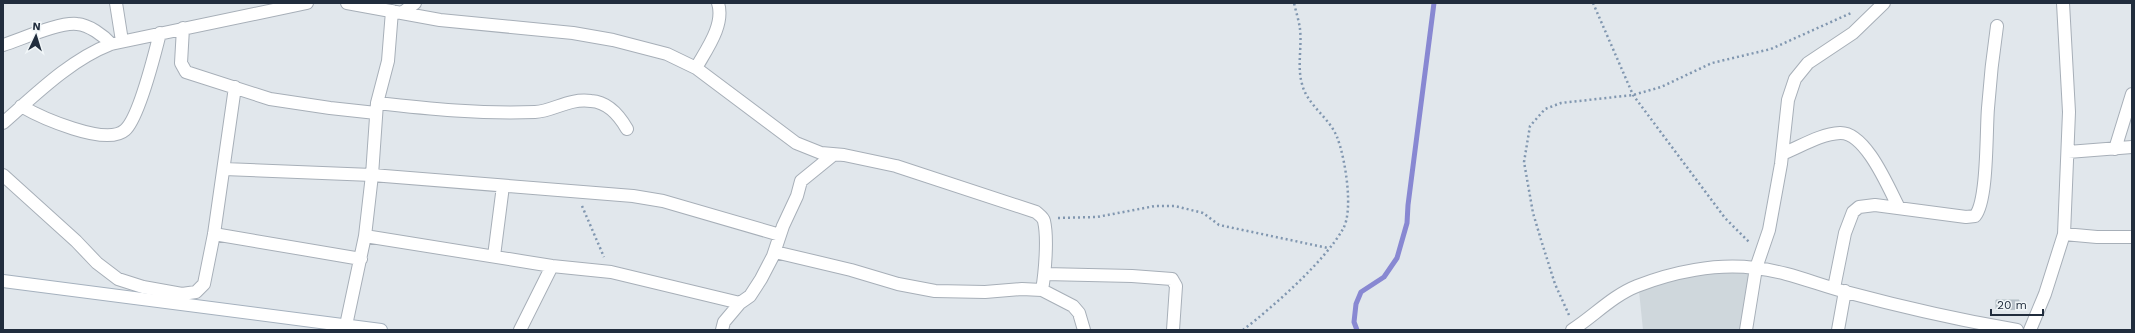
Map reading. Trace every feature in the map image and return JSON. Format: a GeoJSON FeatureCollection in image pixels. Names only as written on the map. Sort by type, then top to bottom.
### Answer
{"type":"FeatureCollection","features":[{"type":"Feature","properties":{"kind":"street"},"geometry":{"type":"LineString","coordinates":[[116,3],[117,42]]}},
{"type":"Feature","properties":{"kind":"street"},"geometry":{"type":"LineString","coordinates":[[3,123],[60,74],[89,54],[117,42],[307,3]]}},
{"type":"Feature","properties":{"kind":"street"},"geometry":{"type":"LineString","coordinates":[[347,3],[440,20],[573,33],[613,40],[667,54],[696,68],[796,143],[821,153],[844,155],[896,166],[1036,212],[1042,217],[1044,226],[1045,274],[1042,290]]}},
{"type":"Feature","properties":{"kind":"street"},"geometry":{"type":"LineString","coordinates":[[397,12],[415,3]]}},
{"type":"Feature","properties":{"kind":"street"},"geometry":{"type":"LineString","coordinates":[[696,68],[714,34],[719,17],[718,3]]}},
{"type":"Feature","properties":{"kind":"street"},"geometry":{"type":"LineString","coordinates":[[1746,330],[1756,268],[1769,230],[1782,154],[1788,100],[1795,79],[1808,63],[1853,33],[1884,3]]}},
{"type":"Feature","properties":{"kind":"street"},"geometry":{"type":"LineString","coordinates":[[2030,330],[2045,294],[2064,234],[2069,112],[2063,3]]}},
{"type":"Feature","properties":{"kind":"street"},"geometry":{"type":"LineString","coordinates":[[346,328],[362,259],[372,175],[377,108],[397,12]]}},
{"type":"Feature","properties":{"kind":"street"},"geometry":{"type":"LineString","coordinates":[[3,45],[53,29],[75,24],[84,25],[105,38],[117,42]]}},
{"type":"Feature","properties":{"kind":"street"},"geometry":{"type":"LineString","coordinates":[[1838,330],[1839,290],[1845,233],[1853,212],[1859,207],[1875,205],[1966,217],[1975,216],[1979,212],[1984,181],[1992,59],[1997,26]]}},
{"type":"Feature","properties":{"kind":"street"},"geometry":{"type":"LineString","coordinates":[[183,28],[181,63],[184,70],[206,80],[287,103],[487,113],[542,111],[559,104],[590,101],[603,104],[615,111],[627,129]]}},
{"type":"Feature","properties":{"kind":"street"},"geometry":{"type":"LineString","coordinates":[[21,106],[41,117],[76,130],[113,135],[121,133],[130,124],[143,94],[160,33]]}},
{"type":"Feature","properties":{"kind":"street"},"geometry":{"type":"LineString","coordinates":[[3,175],[98,263],[118,279],[143,287],[182,294],[196,292],[204,284],[214,234],[235,88]]}},
{"type":"Feature","properties":{"kind":"street"},"geometry":{"type":"LineString","coordinates":[[2115,149],[2132,94]]}},
{"type":"Feature","properties":{"kind":"street"},"geometry":{"type":"LineString","coordinates":[[1782,154],[1820,138],[1841,133],[1853,137],[1872,158],[1899,208]]}},
{"type":"Feature","properties":{"kind":"street"},"geometry":{"type":"LineString","coordinates":[[2068,152],[2132,147]]}},
{"type":"Feature","properties":{"kind":"street"},"geometry":{"type":"LineString","coordinates":[[722,330],[724,322],[740,303],[750,296],[761,279],[775,252],[780,235],[797,196],[801,181],[833,154]]}},
{"type":"Feature","properties":{"kind":"street"},"geometry":{"type":"LineString","coordinates":[[224,169],[372,175],[633,196],[663,201],[780,235]]}},
{"type":"Feature","properties":{"kind":"street"},"geometry":{"type":"LineString","coordinates":[[494,256],[503,186]]}},
{"type":"Feature","properties":{"kind":"street"},"geometry":{"type":"LineString","coordinates":[[214,234],[362,259]]}},
{"type":"Feature","properties":{"kind":"street"},"geometry":{"type":"LineString","coordinates":[[2064,234],[2097,237],[2132,237]]}},
{"type":"Feature","properties":{"kind":"street"},"geometry":{"type":"LineString","coordinates":[[365,236],[552,266],[611,272],[740,303]]}},
{"type":"Feature","properties":{"kind":"street"},"geometry":{"type":"LineString","coordinates":[[775,252],[927,290],[960,293],[1022,288],[1042,290],[1073,306],[1079,313],[1084,330]]}},
{"type":"Feature","properties":{"kind":"street"},"geometry":{"type":"LineString","coordinates":[[520,330],[552,266]]}},
{"type":"Feature","properties":{"kind":"street"},"geometry":{"type":"LineString","coordinates":[[1574,329],[1620,293],[1652,281],[1700,270],[1729,267],[1756,268],[1984,327],[2017,330]]}},
{"type":"Feature","properties":{"kind":"street"},"geometry":{"type":"LineString","coordinates":[[1045,274],[1132,276],[1172,279],[1176,286],[1174,330]]}},
{"type":"Feature","properties":{"kind":"street"},"geometry":{"type":"LineString","coordinates":[[3,281],[346,328],[381,330]]}},
{"type":"Feature","properties":{"kind":"path"},"geometry":{"type":"LineString","coordinates":[[1243,330],[1263,314],[1320,260],[1343,228],[1348,211],[1344,162],[1336,136],[1307,97],[1301,84],[1300,29],[1294,3]]}},
{"type":"Feature","properties":{"kind":"path"},"geometry":{"type":"LineString","coordinates":[[1593,3],[1633,95],[1725,218],[1761,253]]}},
{"type":"Feature","properties":{"kind":"path"},"geometry":{"type":"LineString","coordinates":[[1574,329],[1555,284],[1533,213],[1524,162],[1530,126],[1545,109],[1561,102],[1633,95],[1661,87],[1712,63],[1771,50],[1856,11]]}},
{"type":"Feature","properties":{"kind":"path"},"geometry":{"type":"LineString","coordinates":[[576,191],[611,272]]}},
{"type":"Feature","properties":{"kind":"path"},"geometry":{"type":"LineString","coordinates":[[1042,217],[1090,218],[1155,206],[1175,206],[1203,213],[1219,225],[1328,248]]}},
{"type":"Feature","properties":{"kind":"shaded area"},"geometry":{"type":"Polygon","coordinates":[[[1751,264],[1744,330],[1643,330],[1638,281],[1751,264]]]}},
{"type":"Feature","properties":{"kind":"building"},"geometry":{"type":"Polygon","coordinates":[[[1996,300],[2019,300],[2019,303],[2023,303],[2023,306],[2019,306],[2019,309],[1996,310],[1996,300]]]}},
{"type":"Feature","properties":{"kind":"waterway"},"geometry":{"type":"LineString","coordinates":[[1357,330],[1354,322],[1356,304],[1361,292],[1384,277],[1397,258],[1407,223],[1408,205],[1434,3]]}}]}
